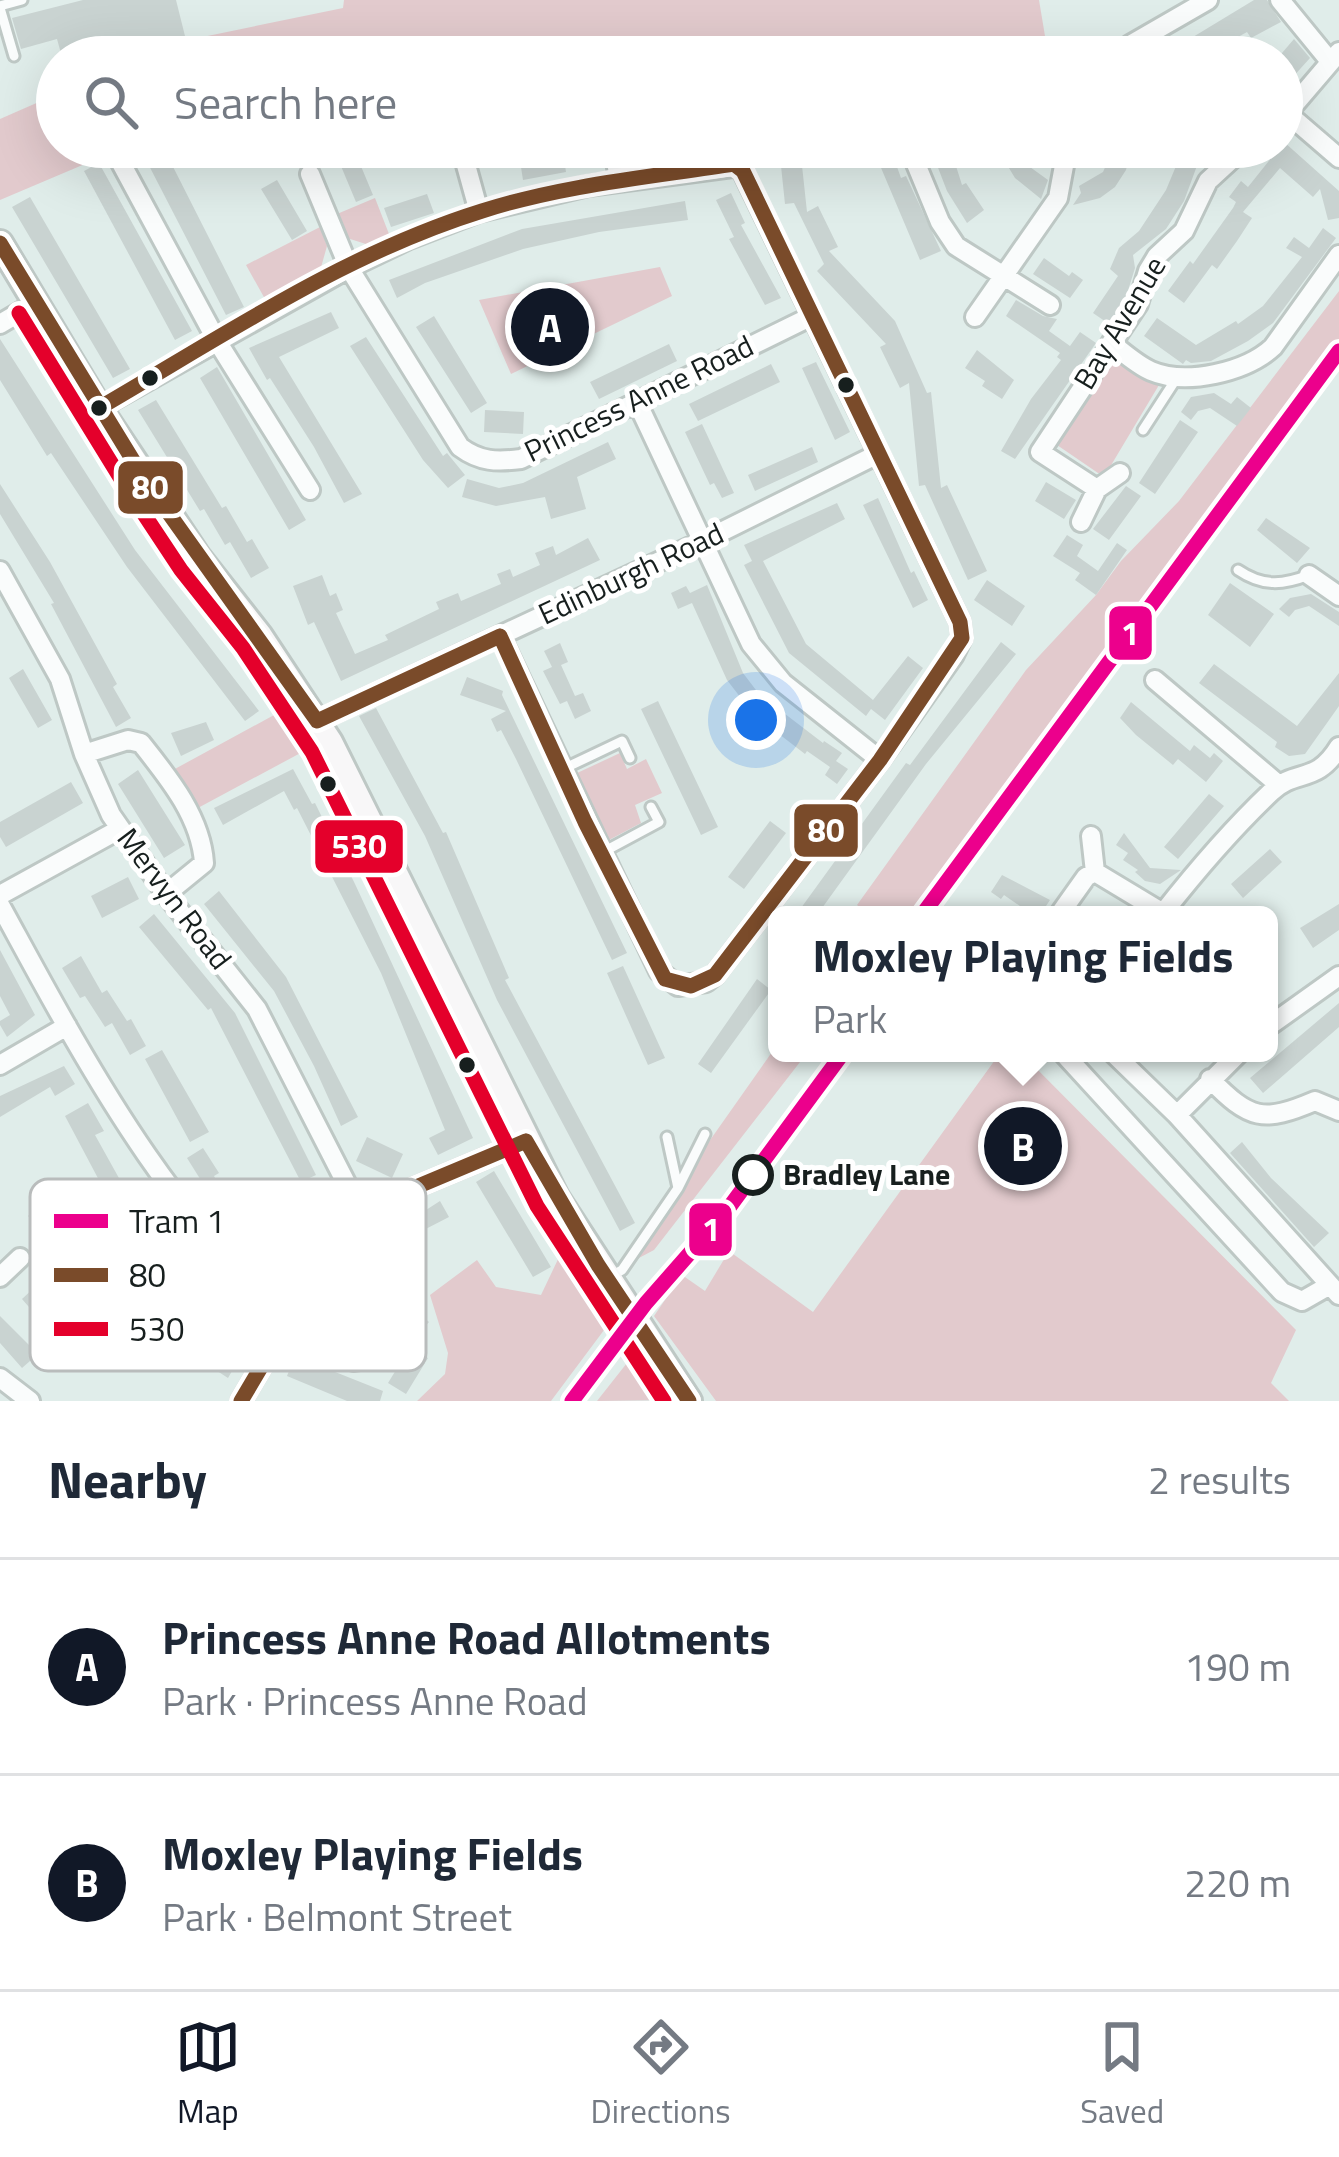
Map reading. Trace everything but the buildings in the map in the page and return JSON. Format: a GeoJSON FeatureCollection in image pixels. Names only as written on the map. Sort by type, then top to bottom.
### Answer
{"type":"FeatureCollection","features":[{"type":"Feature","properties":{"kind":"street"},"geometry":{"type":"LineString","coordinates":[[1146,36],[1208,0]]}},
{"type":"Feature","properties":{"kind":"street"},"geometry":{"type":"LineString","coordinates":[[1280,0],[1334,56],[1303,94]]}},
{"type":"Feature","properties":{"kind":"street"},"geometry":{"type":"LineString","coordinates":[[1303,130],[1339,158]]}},
{"type":"Feature","properties":{"kind":"street"},"geometry":{"type":"LineString","coordinates":[[124,168],[218,340],[310,490]]}},
{"type":"Feature","properties":{"kind":"street"},"geometry":{"type":"LineString","coordinates":[[467,168],[479,212]]}},
{"type":"Feature","properties":{"kind":"street"},"geometry":{"type":"LineString","coordinates":[[618,168],[620,181]]}},
{"type":"Feature","properties":{"kind":"street"},"geometry":{"type":"LineString","coordinates":[[99,409],[409,239],[479,212],[620,181],[707,168]]}},
{"type":"Feature","properties":{"kind":"street"},"geometry":{"type":"LineString","coordinates":[[500,636],[665,979],[678,986],[706,982],[715,975],[954,655],[962,638],[960,622],[741,168]]}},
{"type":"Feature","properties":{"kind":"street"},"geometry":{"type":"LineString","coordinates":[[918,168],[940,222],[956,246],[1051,305]]}},
{"type":"Feature","properties":{"kind":"street"},"geometry":{"type":"LineString","coordinates":[[975,317],[1058,198],[1064,168]]}},
{"type":"Feature","properties":{"kind":"street","name":"Bay Avenue"},"geometry":{"type":"LineString","coordinates":[[1096,490],[1040,452],[1138,304],[1157,256],[1184,231],[1208,181],[1222,168]]}},
{"type":"Feature","properties":{"kind":"street"},"geometry":{"type":"LineString","coordinates":[[310,174],[350,268]]}},
{"type":"Feature","properties":{"kind":"street"},"geometry":{"type":"LineString","coordinates":[[0,243],[99,409],[198,557],[260,636],[317,721],[436,951],[526,1141],[610,1283],[688,1401]]}},
{"type":"Feature","properties":{"kind":"street"},"geometry":{"type":"LineString","coordinates":[[1111,343],[1150,370],[1178,376],[1260,359],[1339,255]]}},
{"type":"Feature","properties":{"kind":"street","name":"Princess Anne Road"},"geometry":{"type":"LineString","coordinates":[[350,268],[460,447],[474,458],[499,462],[521,459],[812,316]]}},
{"type":"Feature","properties":{"kind":"street"},"geometry":{"type":"LineString","coordinates":[[0,324],[37,302]]}},
{"type":"Feature","properties":{"kind":"street"},"geometry":{"type":"LineString","coordinates":[[636,400],[767,669],[880,760]]}},
{"type":"Feature","properties":{"kind":"street","name":"Edinburgh Road"},"geometry":{"type":"LineString","coordinates":[[317,721],[878,454]]}},
{"type":"Feature","properties":{"kind":"street"},"geometry":{"type":"LineString","coordinates":[[1081,522],[1096,490],[1120,472]]}},
{"type":"Feature","properties":{"kind":"street","name":"Mervyn Road"},"geometry":{"type":"LineString","coordinates":[[0,571],[60,679],[84,754],[120,829],[257,1009],[344,1179]]}},
{"type":"Feature","properties":{"kind":"street"},"geometry":{"type":"LineString","coordinates":[[1310,575],[1339,596]]}},
{"type":"Feature","properties":{"kind":"street"},"geometry":{"type":"LineString","coordinates":[[1183,673],[1163,686],[1279,785]]}},
{"type":"Feature","properties":{"kind":"street"},"geometry":{"type":"LineString","coordinates":[[84,754],[128,740],[141,743],[190,815],[203,845],[204,862],[166,894]]}},
{"type":"Feature","properties":{"kind":"street"},"geometry":{"type":"LineString","coordinates":[[1170,906],[1279,785],[1332,773],[1339,747]]}},
{"type":"Feature","properties":{"kind":"street"},"geometry":{"type":"LineString","coordinates":[[0,895],[120,829]]}},
{"type":"Feature","properties":{"kind":"street"},"geometry":{"type":"LineString","coordinates":[[1091,836],[1095,872]]}},
{"type":"Feature","properties":{"kind":"street"},"geometry":{"type":"LineString","coordinates":[[1095,872],[1151,906]]}},
{"type":"Feature","properties":{"kind":"street"},"geometry":{"type":"LineString","coordinates":[[1066,906],[1095,872]]}},
{"type":"Feature","properties":{"kind":"street"},"geometry":{"type":"LineString","coordinates":[[0,905],[162,1179]]}},
{"type":"Feature","properties":{"kind":"street"},"geometry":{"type":"LineString","coordinates":[[1278,1020],[1339,976]]}},
{"type":"Feature","properties":{"kind":"street"},"geometry":{"type":"LineString","coordinates":[[0,1065],[67,1025]]}},
{"type":"Feature","properties":{"kind":"street"},"geometry":{"type":"LineString","coordinates":[[1071,1062],[1282,1292],[1302,1301],[1334,1290],[1177,1115],[1122,1062]]}},
{"type":"Feature","properties":{"kind":"street"},"geometry":{"type":"LineString","coordinates":[[1177,1115],[1229,1062]]}},
{"type":"Feature","properties":{"kind":"street"},"geometry":{"type":"LineString","coordinates":[[1210,1079],[1234,1104],[1258,1113],[1284,1115],[1315,1101],[1339,1112]]}},
{"type":"Feature","properties":{"kind":"street"},"geometry":{"type":"LineString","coordinates":[[426,1183],[526,1141]]}},
{"type":"Feature","properties":{"kind":"street"},"geometry":{"type":"LineString","coordinates":[[0,1277],[20,1258]]}},
{"type":"Feature","properties":{"kind":"street"},"geometry":{"type":"LineString","coordinates":[[242,1401],[261,1371]]}},
{"type":"Feature","properties":{"kind":"street"},"geometry":{"type":"LineString","coordinates":[[0,1378],[30,1401]]}},
{"type":"Feature","properties":{"kind":"lane"},"geometry":{"type":"LineString","coordinates":[[14,56],[0,7],[22,0]]}},
{"type":"Feature","properties":{"kind":"lane"},"geometry":{"type":"LineString","coordinates":[[1143,430],[1178,376]]}},
{"type":"Feature","properties":{"kind":"lane"},"geometry":{"type":"LineString","coordinates":[[1238,570],[1253,580],[1283,585],[1310,575]]}},
{"type":"Feature","properties":{"kind":"lane"},"geometry":{"type":"LineString","coordinates":[[561,770],[622,740],[630,758]]}},
{"type":"Feature","properties":{"kind":"lane"},"geometry":{"type":"LineString","coordinates":[[601,853],[659,822],[651,807]]}},
{"type":"Feature","properties":{"kind":"lane"},"geometry":{"type":"LineString","coordinates":[[610,1283],[678,1188],[705,1134]]}},
{"type":"Feature","properties":{"kind":"lane"},"geometry":{"type":"LineString","coordinates":[[667,1137],[678,1188]]}},
{"type":"Feature","properties":{"kind":"shaded area"},"geometry":{"type":"Polygon","coordinates":[[[344,0],[1039,0],[1045,36],[207,36],[343,8],[344,0]]]}},
{"type":"Feature","properties":{"kind":"shaded area"},"geometry":{"type":"Polygon","coordinates":[[[36,103],[36,168],[75,168],[0,200],[0,119],[36,103]]]}},
{"type":"Feature","properties":{"kind":"shaded area"},"geometry":{"type":"Polygon","coordinates":[[[375,198],[389,234],[369,245],[347,238],[337,214],[375,198]]]}},
{"type":"Feature","properties":{"kind":"shaded area"},"geometry":{"type":"Polygon","coordinates":[[[320,227],[327,246],[320,271],[265,299],[246,265],[320,227]]]}},
{"type":"Feature","properties":{"kind":"shaded area"},"geometry":{"type":"Polygon","coordinates":[[[660,267],[672,296],[511,374],[479,300],[660,267]]]}},
{"type":"Feature","properties":{"kind":"shaded area"},"geometry":{"type":"Polygon","coordinates":[[[1339,291],[1339,341],[921,906],[857,905],[1026,670],[1179,501],[1339,291]]]}},
{"type":"Feature","properties":{"kind":"shaded area"},"geometry":{"type":"Polygon","coordinates":[[[1113,354],[1159,385],[1107,472],[1098,473],[1057,445],[1113,354]]]}},
{"type":"Feature","properties":{"kind":"shaded area"},"geometry":{"type":"Polygon","coordinates":[[[285,709],[308,749],[196,809],[173,770],[285,709]]]}},
{"type":"Feature","properties":{"kind":"shaded area"},"geometry":{"type":"Polygon","coordinates":[[[620,753],[627,769],[646,759],[662,793],[635,805],[641,823],[607,841],[575,774],[620,753]]]}},
{"type":"Feature","properties":{"kind":"shaded area"},"geometry":{"type":"Polygon","coordinates":[[[768,1058],[768,1062],[800,1062],[654,1250],[620,1268],[768,1058]]]}},
{"type":"Feature","properties":{"kind":"shaded area"},"geometry":{"type":"Polygon","coordinates":[[[994,1062],[1030,1062],[1296,1330],[1271,1383],[1289,1401],[716,1401],[654,1316],[682,1275],[705,1291],[729,1251],[813,1312],[994,1062]]]}},
{"type":"Feature","properties":{"kind":"shaded area"},"geometry":{"type":"Polygon","coordinates":[[[561,1253],[597,1284],[616,1314],[551,1401],[417,1401],[445,1374],[448,1353],[430,1295],[477,1260],[496,1287],[541,1295],[561,1253]]]}},
{"type":"Feature","properties":{"kind":"shaded area"},"geometry":{"type":"Polygon","coordinates":[[[638,1349],[667,1400],[597,1401],[638,1349]]]}},
{"type":"Feature","properties":{"kind":"tram line","name":"1"},"geometry":{"type":"LineString","coordinates":[[929,906],[1339,351]]}},
{"type":"Feature","properties":{"kind":"tram line","name":"1"},"geometry":{"type":"LineString","coordinates":[[572,1401],[646,1303],[725,1213],[836,1062]]}},
{"type":"Feature","properties":{"kind":"transit line","name":"80"},"geometry":{"type":"LineString","coordinates":[[99,408],[333,273],[431,229],[544,195],[707,168]]}},
{"type":"Feature","properties":{"kind":"transit line","name":"80"},"geometry":{"type":"LineString","coordinates":[[739,168],[960,622],[962,638]]}},
{"type":"Feature","properties":{"kind":"transit line","name":"80"},"geometry":{"type":"LineString","coordinates":[[0,243],[145,480],[317,721]]}},
{"type":"Feature","properties":{"kind":"transit line","name":"530"},"geometry":{"type":"LineString","coordinates":[[19,313],[181,570],[243,648],[312,752],[537,1206],[664,1401]]}},
{"type":"Feature","properties":{"kind":"transit line","name":"80"},"geometry":{"type":"LineString","coordinates":[[500,636],[585,822],[665,979]]}},
{"type":"Feature","properties":{"kind":"transit line","name":"80"},"geometry":{"type":"LineString","coordinates":[[317,721],[500,636]]}},
{"type":"Feature","properties":{"kind":"transit line","name":"80"},"geometry":{"type":"LineString","coordinates":[[665,979],[691,986],[715,975],[880,760],[962,638]]}},
{"type":"Feature","properties":{"kind":"transit line","name":"80"},"geometry":{"type":"LineString","coordinates":[[526,1141],[598,1265],[689,1401]]}},
{"type":"Feature","properties":{"kind":"transit line","name":"80"},"geometry":{"type":"LineString","coordinates":[[426,1183],[526,1141]]}},
{"type":"Feature","properties":{"kind":"transit line","name":"80"},"geometry":{"type":"LineString","coordinates":[[241,1401],[259,1371]]}},
{"type":"Feature","properties":{"kind":"place","name":"Princess Anne Road Allotments"},"geometry":{"type":"Point","coordinates":[550,327]}},
{"type":"Feature","properties":{"kind":"place","name":"Moxley Playing Fields"},"geometry":{"type":"Point","coordinates":[1023,1146]}},
{"type":"Feature","properties":{"kind":"place","name":"Bradley Lane"},"geometry":{"type":"Point","coordinates":[753,1175]}}]}
